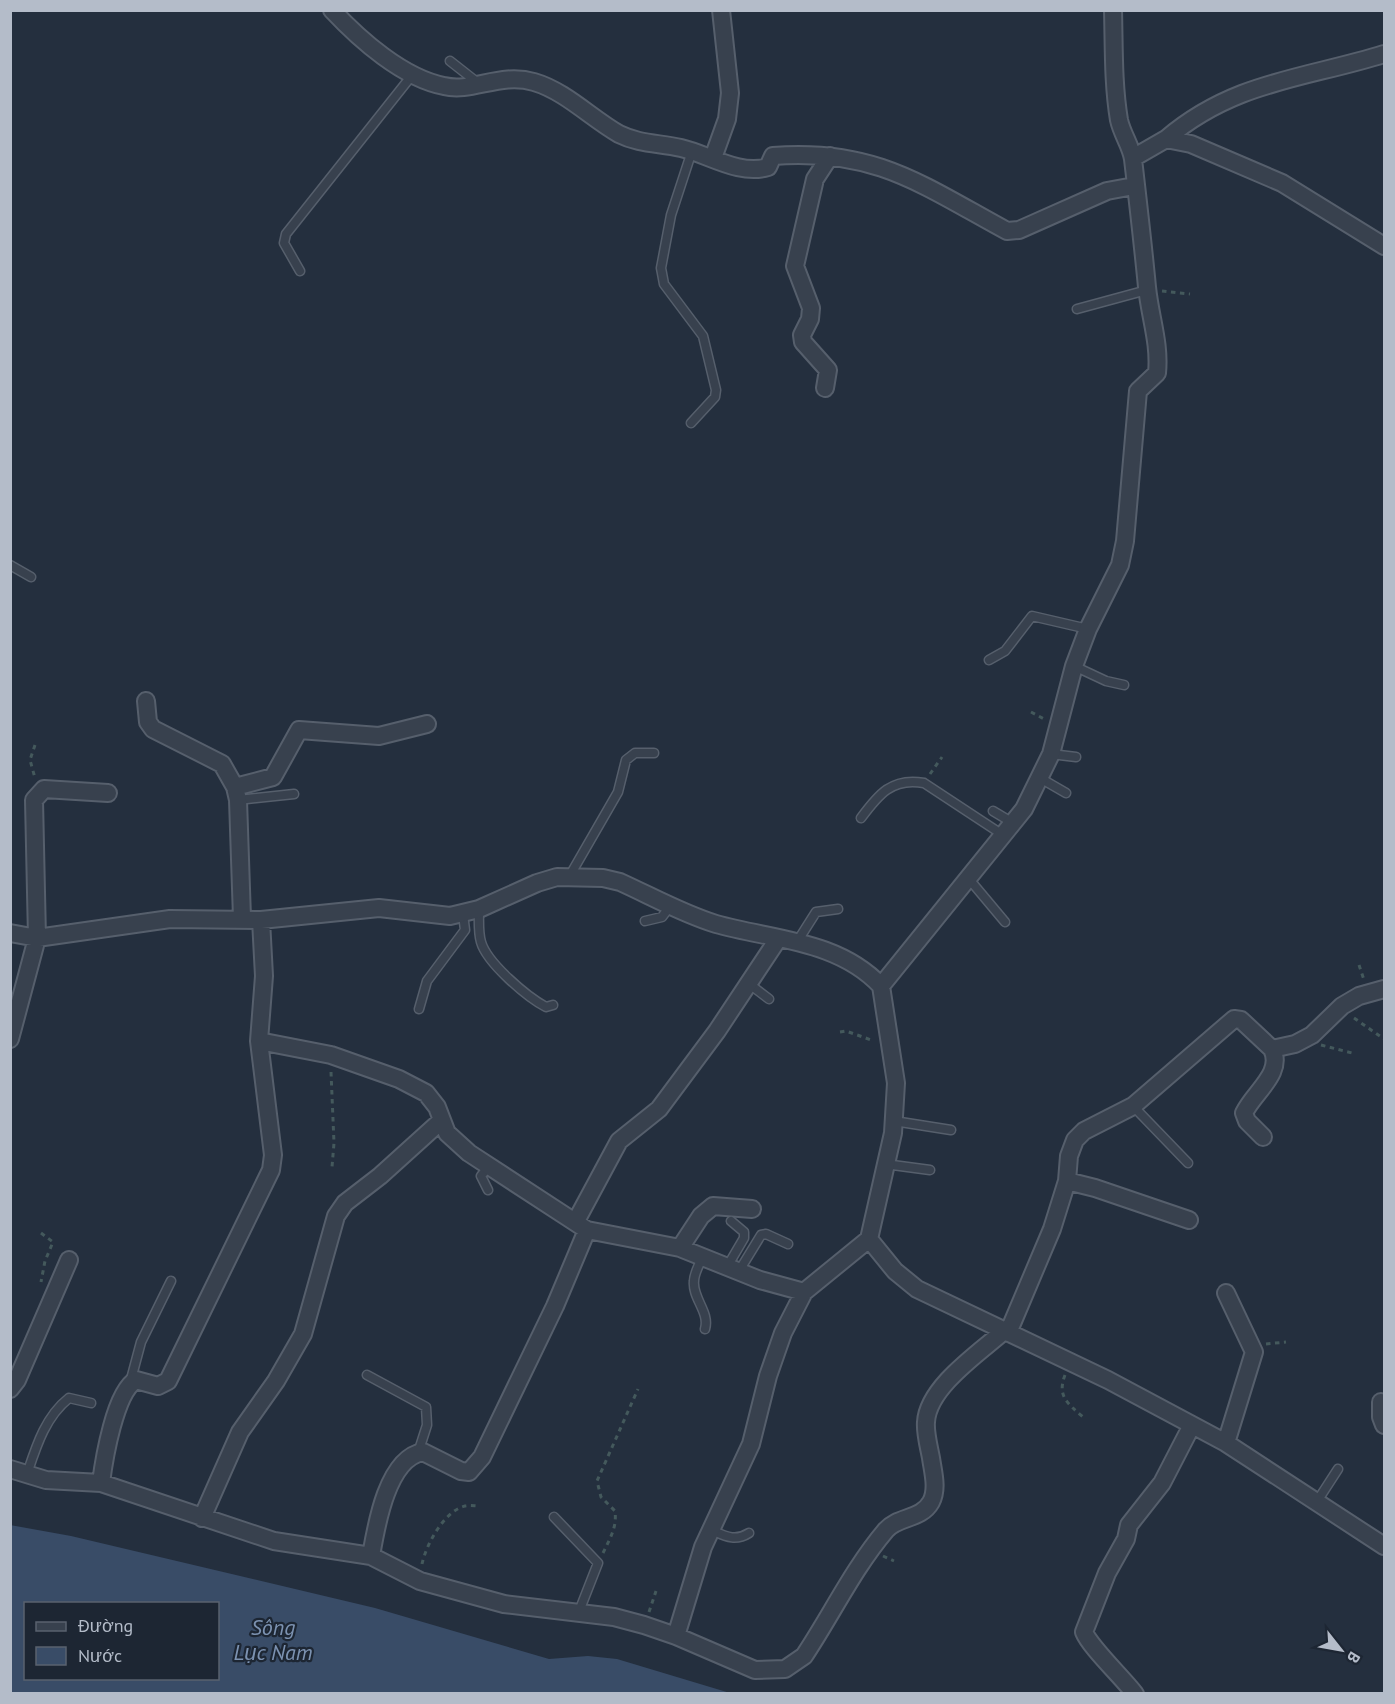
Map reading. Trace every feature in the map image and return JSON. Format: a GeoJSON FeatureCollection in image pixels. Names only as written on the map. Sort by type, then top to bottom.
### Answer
{"type":"FeatureCollection","features":[{"type":"Feature","properties":{"kind":"street"},"geometry":{"type":"LineString","coordinates":[[332,10],[356,35],[414,74],[444,86],[460,87],[504,78],[536,83],[620,134],[639,142],[692,151],[736,166],[759,170],[768,167],[773,156],[809,153],[857,160],[908,176],[1007,231],[1018,230],[1107,191],[1134,186]]}},
{"type":"Feature","properties":{"kind":"street"},"geometry":{"type":"LineString","coordinates":[[713,158],[728,119],[730,93],[721,10]]}},
{"type":"Feature","properties":{"kind":"street"},"geometry":{"type":"LineString","coordinates":[[881,986],[1024,809],[1051,754],[1074,666],[1088,630],[1120,566],[1125,541],[1138,391],[1157,373],[1158,338],[1147,290],[1134,186],[1133,158],[1120,124],[1117,105],[1113,63],[1113,10]]}},
{"type":"Feature","properties":{"kind":"street"},"geometry":{"type":"LineString","coordinates":[[1133,158],[1166,139],[1210,107],[1251,90],[1384,54]]}},
{"type":"Feature","properties":{"kind":"street"},"geometry":{"type":"LineString","coordinates":[[1166,139],[1174,139],[1199,147],[1282,183],[1384,246]]}},
{"type":"Feature","properties":{"kind":"street"},"geometry":{"type":"LineString","coordinates":[[825,388],[828,370],[803,342],[802,335],[810,319],[811,308],[795,266],[815,179],[830,156]]}},
{"type":"Feature","properties":{"kind":"street"},"geometry":{"type":"LineString","coordinates":[[146,701],[148,722],[153,729],[222,764],[237,794],[242,918]]}},
{"type":"Feature","properties":{"kind":"street"},"geometry":{"type":"LineString","coordinates":[[237,794],[273,777],[299,730],[379,736],[427,724]]}},
{"type":"Feature","properties":{"kind":"street"},"geometry":{"type":"LineString","coordinates":[[10,1039],[37,938],[34,800],[44,789],[108,793]]}},
{"type":"Feature","properties":{"kind":"street"},"geometry":{"type":"LineString","coordinates":[[10,933],[37,938],[170,918],[261,920],[379,908],[450,916],[471,911],[557,877],[603,878],[620,882],[714,923],[828,950],[870,974],[881,986],[896,1083],[894,1121],[869,1239],[804,1292],[783,1333],[768,1376],[751,1444],[711,1530],[676,1636]]}},
{"type":"Feature","properties":{"kind":"street"},"geometry":{"type":"LineString","coordinates":[[101,1483],[108,1443],[125,1390],[136,1380],[158,1386],[168,1381],[268,1181],[273,1155],[259,1041],[264,976],[261,920]]}},
{"type":"Feature","properties":{"kind":"street"},"geometry":{"type":"LineString","coordinates":[[371,1556],[379,1510],[389,1487],[405,1464],[418,1453],[428,1454],[461,1471],[469,1472],[475,1467],[555,1306],[581,1226],[619,1141],[659,1109],[717,1031],[778,939]]}},
{"type":"Feature","properties":{"kind":"street"},"geometry":{"type":"LineString","coordinates":[[1272,1049],[1295,1044],[1312,1035],[1342,1006],[1359,996],[1384,989]]}},
{"type":"Feature","properties":{"kind":"street"},"geometry":{"type":"LineString","coordinates":[[10,1469],[46,1480],[101,1483],[274,1541],[371,1556],[420,1581],[504,1604],[614,1617],[676,1636],[755,1670],[785,1670],[795,1664],[814,1640],[858,1567],[886,1530],[894,1522],[921,1514],[929,1506],[935,1489],[925,1423],[929,1407],[942,1387],[1006,1332],[1052,1228],[1067,1181],[1069,1156],[1075,1140],[1084,1131],[1133,1106],[1234,1019],[1241,1020],[1272,1049],[1277,1058],[1275,1068],[1244,1113],[1246,1121],[1263,1137]]}},
{"type":"Feature","properties":{"kind":"street"},"geometry":{"type":"LineString","coordinates":[[259,1041],[331,1055],[399,1079],[426,1093],[437,1107],[447,1133],[489,1166],[581,1226],[680,1248],[733,1269],[804,1292]]}},
{"type":"Feature","properties":{"kind":"street"},"geometry":{"type":"LineString","coordinates":[[202,1518],[240,1432],[276,1381],[303,1334],[336,1216],[345,1203],[380,1176],[442,1120]]}},
{"type":"Feature","properties":{"kind":"street"},"geometry":{"type":"LineString","coordinates":[[1067,1181],[1095,1188],[1189,1220]]}},
{"type":"Feature","properties":{"kind":"street"},"geometry":{"type":"LineString","coordinates":[[680,1248],[701,1216],[713,1206],[752,1209]]}},
{"type":"Feature","properties":{"kind":"street"},"geometry":{"type":"LineString","coordinates":[[869,1239],[895,1271],[917,1288],[1070,1362],[1226,1443],[1316,1504],[1384,1546]]}},
{"type":"Feature","properties":{"kind":"street"},"geometry":{"type":"LineString","coordinates":[[10,1389],[17,1380],[47,1306],[69,1260]]}},
{"type":"Feature","properties":{"kind":"street"},"geometry":{"type":"LineString","coordinates":[[1226,1293],[1254,1353],[1226,1443]]}},
{"type":"Feature","properties":{"kind":"street"},"geometry":{"type":"LineString","coordinates":[[1381,1402],[1381,1417],[1384,1425]]}},
{"type":"Feature","properties":{"kind":"street"},"geometry":{"type":"LineString","coordinates":[[1135,1694],[1116,1669],[1087,1640],[1084,1632],[1107,1573],[1126,1539],[1129,1525],[1161,1483],[1192,1425]]}},
{"type":"Feature","properties":{"kind":"lane"},"geometry":{"type":"LineString","coordinates":[[450,61],[478,83]]}},
{"type":"Feature","properties":{"kind":"lane"},"geometry":{"type":"LineString","coordinates":[[300,271],[284,243],[286,234],[414,74]]}},
{"type":"Feature","properties":{"kind":"lane"},"geometry":{"type":"LineString","coordinates":[[691,423],[715,397],[710,360],[703,336],[664,284],[661,268],[671,215],[692,151]]}},
{"type":"Feature","properties":{"kind":"lane"},"geometry":{"type":"LineString","coordinates":[[1077,309],[1147,290]]}},
{"type":"Feature","properties":{"kind":"lane"},"geometry":{"type":"LineString","coordinates":[[10,565],[30,577]]}},
{"type":"Feature","properties":{"kind":"lane"},"geometry":{"type":"LineString","coordinates":[[989,660],[1005,651],[1032,616],[1088,630]]}},
{"type":"Feature","properties":{"kind":"lane"},"geometry":{"type":"LineString","coordinates":[[1074,666],[1106,681],[1124,685]]}},
{"type":"Feature","properties":{"kind":"lane"},"geometry":{"type":"LineString","coordinates":[[568,878],[618,792],[626,760],[635,753],[654,753]]}},
{"type":"Feature","properties":{"kind":"lane"},"geometry":{"type":"LineString","coordinates":[[1051,754],[1076,757]]}},
{"type":"Feature","properties":{"kind":"lane"},"geometry":{"type":"LineString","coordinates":[[1040,778],[1066,793]]}},
{"type":"Feature","properties":{"kind":"lane"},"geometry":{"type":"LineString","coordinates":[[861,818],[880,792],[904,783],[924,783],[1008,829]]}},
{"type":"Feature","properties":{"kind":"lane"},"geometry":{"type":"LineString","coordinates":[[237,794],[294,794]]}},
{"type":"Feature","properties":{"kind":"lane"},"geometry":{"type":"LineString","coordinates":[[993,811],[1008,829]]}},
{"type":"Feature","properties":{"kind":"lane"},"geometry":{"type":"LineString","coordinates":[[969,879],[1005,922]]}},
{"type":"Feature","properties":{"kind":"lane"},"geometry":{"type":"LineString","coordinates":[[645,921],[662,917],[671,904]]}},
{"type":"Feature","properties":{"kind":"lane"},"geometry":{"type":"LineString","coordinates":[[797,943],[816,912],[838,909]]}},
{"type":"Feature","properties":{"kind":"lane"},"geometry":{"type":"LineString","coordinates":[[471,911],[485,951],[527,997],[546,1007],[553,1005]]}},
{"type":"Feature","properties":{"kind":"lane"},"geometry":{"type":"LineString","coordinates":[[419,1009],[427,981],[465,930],[471,911]]}},
{"type":"Feature","properties":{"kind":"lane"},"geometry":{"type":"LineString","coordinates":[[748,983],[769,999]]}},
{"type":"Feature","properties":{"kind":"lane"},"geometry":{"type":"LineString","coordinates":[[1133,1106],[1188,1163]]}},
{"type":"Feature","properties":{"kind":"lane"},"geometry":{"type":"LineString","coordinates":[[894,1121],[951,1130]]}},
{"type":"Feature","properties":{"kind":"lane"},"geometry":{"type":"LineString","coordinates":[[885,1164],[930,1170]]}},
{"type":"Feature","properties":{"kind":"lane"},"geometry":{"type":"LineString","coordinates":[[488,1190],[481,1176],[489,1166]]}},
{"type":"Feature","properties":{"kind":"lane"},"geometry":{"type":"LineString","coordinates":[[731,1221],[744,1232],[733,1269]]}},
{"type":"Feature","properties":{"kind":"lane"},"geometry":{"type":"LineString","coordinates":[[733,1269],[761,1235],[766,1234],[788,1244]]}},
{"type":"Feature","properties":{"kind":"lane"},"geometry":{"type":"LineString","coordinates":[[702,1257],[694,1279],[694,1290],[706,1317],[705,1329]]}},
{"type":"Feature","properties":{"kind":"lane"},"geometry":{"type":"LineString","coordinates":[[130,1384],[141,1342],[171,1281]]}},
{"type":"Feature","properties":{"kind":"lane"},"geometry":{"type":"LineString","coordinates":[[367,1375],[426,1407],[427,1425],[418,1453]]}},
{"type":"Feature","properties":{"kind":"lane"},"geometry":{"type":"LineString","coordinates":[[27,1474],[41,1435],[60,1405],[69,1398],[91,1403]]}},
{"type":"Feature","properties":{"kind":"lane"},"geometry":{"type":"LineString","coordinates":[[1316,1504],[1338,1469]]}},
{"type":"Feature","properties":{"kind":"lane"},"geometry":{"type":"LineString","coordinates":[[554,1517],[598,1563],[577,1614]]}},
{"type":"Feature","properties":{"kind":"lane"},"geometry":{"type":"LineString","coordinates":[[711,1530],[733,1539],[740,1539],[749,1533]]}},
{"type":"Feature","properties":{"kind":"path"},"geometry":{"type":"LineString","coordinates":[[1147,290],[1190,294]]}},
{"type":"Feature","properties":{"kind":"path"},"geometry":{"type":"LineString","coordinates":[[35,745],[30,760],[32,771],[44,789]]}},
{"type":"Feature","properties":{"kind":"path"},"geometry":{"type":"LineString","coordinates":[[924,783],[942,757]]}},
{"type":"Feature","properties":{"kind":"path"},"geometry":{"type":"LineString","coordinates":[[1342,1006],[1349,1015],[1384,1039]]}},
{"type":"Feature","properties":{"kind":"path"},"geometry":{"type":"LineString","coordinates":[[840,1032],[846,1031],[871,1042],[889,1035]]}},
{"type":"Feature","properties":{"kind":"path"},"geometry":{"type":"LineString","coordinates":[[1312,1035],[1328,1048],[1352,1053]]}},
{"type":"Feature","properties":{"kind":"path"},"geometry":{"type":"LineString","coordinates":[[331,1055],[334,1143],[332,1167]]}},
{"type":"Feature","properties":{"kind":"path"},"geometry":{"type":"LineString","coordinates":[[41,1233],[53,1242],[45,1261],[41,1280],[42,1295],[47,1306]]}},
{"type":"Feature","properties":{"kind":"path"},"geometry":{"type":"LineString","coordinates":[[1070,1362],[1061,1385],[1061,1393],[1065,1401],[1083,1417]]}},
{"type":"Feature","properties":{"kind":"path"},"geometry":{"type":"LineString","coordinates":[[598,1563],[616,1528],[616,1518],[615,1511],[601,1497],[597,1481],[638,1389]]}},
{"type":"Feature","properties":{"kind":"path"},"geometry":{"type":"LineString","coordinates":[[420,1581],[423,1558],[441,1524],[465,1506],[480,1506]]}},
{"type":"Feature","properties":{"kind":"path"},"geometry":{"type":"LineString","coordinates":[[644,1625],[656,1591]]}},
{"type":"Feature","properties":{"kind":"water","name":"Sông Lục Nam"},"geometry":{"type":"Polygon","coordinates":[[[10,1525],[71,1536],[375,1608],[549,1659],[588,1656],[617,1659],[730,1693],[11,1693],[10,1525]]]}}]}
